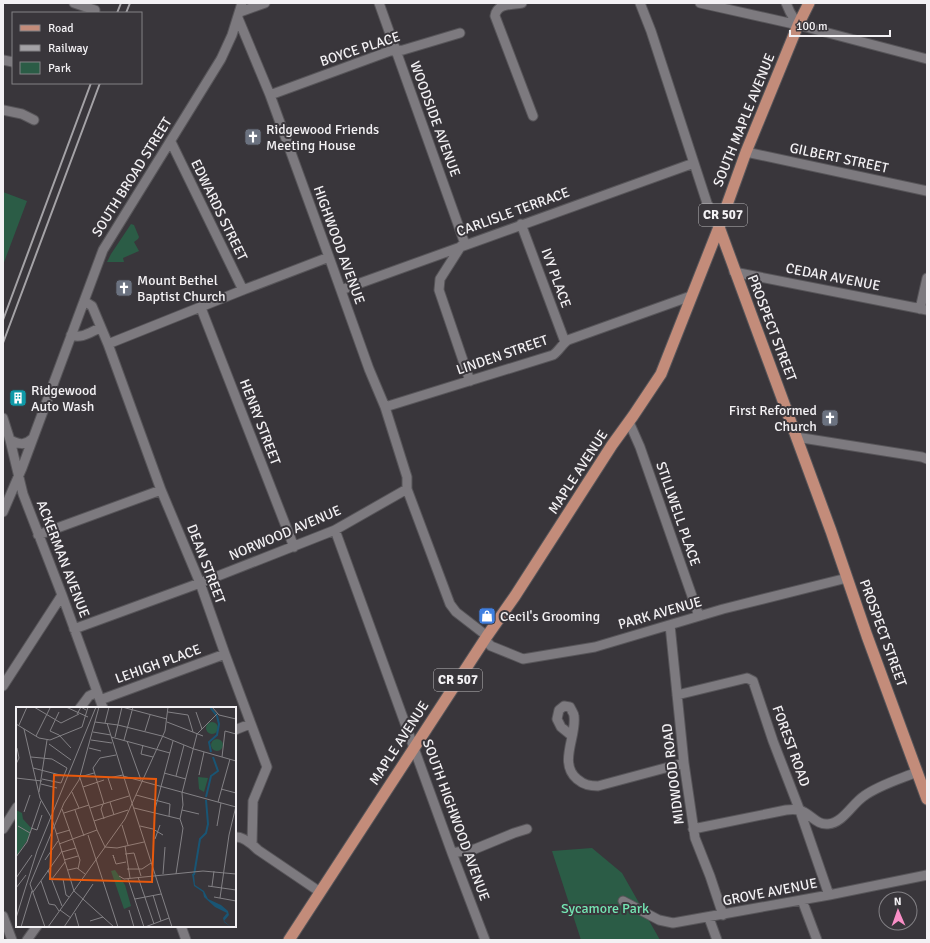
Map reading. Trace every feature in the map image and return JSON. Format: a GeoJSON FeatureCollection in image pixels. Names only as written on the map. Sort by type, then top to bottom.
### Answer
{"type":"FeatureCollection","features":[{"type":"Feature","properties":{"kind":"main road","name":"SOUTH MAPLE AVENUE"},"geometry":{"type":"LineString","coordinates":[[629,422],[661,374],[746,152],[808,3]]}},
{"type":"Feature","properties":{"kind":"main road","name":"PROSPECT STREET"},"geometry":{"type":"LineString","coordinates":[[718,227],[927,799]]}},
{"type":"Feature","properties":{"kind":"main road","name":"MAPLE AVENUE"},"geometry":{"type":"LineString","coordinates":[[289,940],[414,747],[515,596],[612,445],[629,422]]}},
{"type":"Feature","properties":{"kind":"street"},"geometry":{"type":"LineString","coordinates":[[74,3],[95,9]]}},
{"type":"Feature","properties":{"kind":"street","name":"SOUTH BROAD STREET"},"geometry":{"type":"LineString","coordinates":[[3,512],[103,250],[221,59],[232,35],[242,3]]}},
{"type":"Feature","properties":{"kind":"street"},"geometry":{"type":"LineString","coordinates":[[239,15],[264,3]]}},
{"type":"Feature","properties":{"kind":"street","name":"WOODSIDE AVENUE"},"geometry":{"type":"LineString","coordinates":[[379,3],[463,245]]}},
{"type":"Feature","properties":{"kind":"street"},"geometry":{"type":"LineString","coordinates":[[522,3],[502,6],[496,12],[495,16],[533,116]]}},
{"type":"Feature","properties":{"kind":"street","name":"PROSPECT STREET"},"geometry":{"type":"LineString","coordinates":[[640,3],[651,31],[707,203],[718,227]]}},
{"type":"Feature","properties":{"kind":"street"},"geometry":{"type":"LineString","coordinates":[[700,3],[798,25],[927,59]]}},
{"type":"Feature","properties":{"kind":"street"},"geometry":{"type":"LineString","coordinates":[[786,3],[798,25]]}},
{"type":"Feature","properties":{"kind":"street","name":"HIGHWOOD AVENUE"},"geometry":{"type":"LineString","coordinates":[[239,15],[330,257],[369,369],[385,407],[407,477],[407,486],[450,604],[456,612],[486,638]]}},
{"type":"Feature","properties":{"kind":"street","name":"BOYCE PLACE"},"geometry":{"type":"LineString","coordinates":[[270,95],[396,50],[403,50],[460,32]]}},
{"type":"Feature","properties":{"kind":"street"},"geometry":{"type":"LineString","coordinates":[[3,110],[22,114],[34,120]]}},
{"type":"Feature","properties":{"kind":"street","name":"EDWARDS STREET"},"geometry":{"type":"LineString","coordinates":[[171,142],[243,290]]}},
{"type":"Feature","properties":{"kind":"street","name":"GILBERT STREET"},"geometry":{"type":"LineString","coordinates":[[746,152],[927,191]]}},
{"type":"Feature","properties":{"kind":"street","name":"CARLISLE TERRACE"},"geometry":{"type":"LineString","coordinates":[[341,290],[694,162]]}},
{"type":"Feature","properties":{"kind":"street","name":"IVY PLACE"},"geometry":{"type":"LineString","coordinates":[[521,224],[565,342]]}},
{"type":"Feature","properties":{"kind":"street"},"geometry":{"type":"LineString","coordinates":[[463,245],[440,279],[439,290],[470,381]]}},
{"type":"Feature","properties":{"kind":"street"},"geometry":{"type":"LineString","coordinates":[[108,344],[330,257]]}},
{"type":"Feature","properties":{"kind":"street","name":"CEDAR AVENUE"},"geometry":{"type":"LineString","coordinates":[[734,272],[924,309]]}},
{"type":"Feature","properties":{"kind":"street"},"geometry":{"type":"LineString","coordinates":[[924,309],[927,278]]}},
{"type":"Feature","properties":{"kind":"street","name":"LINDEN STREET"},"geometry":{"type":"LineString","coordinates":[[385,407],[553,355],[558,352],[568,340],[691,296]]}},
{"type":"Feature","properties":{"kind":"street","name":"DEAN STREET"},"geometry":{"type":"LineString","coordinates":[[84,301],[92,306],[108,344],[161,490],[200,582],[250,724],[267,767],[253,802],[252,844]]}},
{"type":"Feature","properties":{"kind":"street","name":"HENRY STREET"},"geometry":{"type":"LineString","coordinates":[[201,308],[294,547]]}},
{"type":"Feature","properties":{"kind":"street"},"geometry":{"type":"LineString","coordinates":[[71,335],[77,337],[100,328]]}},
{"type":"Feature","properties":{"kind":"street","name":"ACKERMAN AVENUE"},"geometry":{"type":"LineString","coordinates":[[3,418],[23,494],[100,700]]}},
{"type":"Feature","properties":{"kind":"street","name":"STILLWELL PLACE"},"geometry":{"type":"LineString","coordinates":[[629,422],[640,447],[699,616]]}},
{"type":"Feature","properties":{"kind":"street"},"geometry":{"type":"LineString","coordinates":[[796,437],[927,459]]}},
{"type":"Feature","properties":{"kind":"street"},"geometry":{"type":"LineString","coordinates":[[10,440],[20,444],[25,444],[32,439]]}},
{"type":"Feature","properties":{"kind":"street","name":"NORWOOD AVENUE"},"geometry":{"type":"LineString","coordinates":[[74,629],[294,547],[335,530],[407,486]]}},
{"type":"Feature","properties":{"kind":"street"},"geometry":{"type":"LineString","coordinates":[[38,535],[161,490]]}},
{"type":"Feature","properties":{"kind":"street","name":"SOUTH HIGHWOOD AVENUE"},"geometry":{"type":"LineString","coordinates":[[335,530],[485,940]]}},
{"type":"Feature","properties":{"kind":"street","name":"PARK AVENUE"},"geometry":{"type":"LineString","coordinates":[[486,638],[491,646],[523,659],[594,647],[699,616],[847,578]]}},
{"type":"Feature","properties":{"kind":"street"},"geometry":{"type":"LineString","coordinates":[[3,686],[62,595]]}},
{"type":"Feature","properties":{"kind":"street","name":"MIDWOOD ROAD"},"geometry":{"type":"LineString","coordinates":[[670,625],[684,763],[693,829],[698,847],[724,915]]}},
{"type":"Feature","properties":{"kind":"street","name":"LEHIGH PLACE"},"geometry":{"type":"LineString","coordinates":[[100,700],[225,654]]}},
{"type":"Feature","properties":{"kind":"street","name":"FOREST ROAD"},"geometry":{"type":"LineString","coordinates":[[677,695],[747,678],[753,680],[773,741],[800,811],[829,895]]}},
{"type":"Feature","properties":{"kind":"street"},"geometry":{"type":"LineString","coordinates":[[81,707],[89,696],[100,700]]}},
{"type":"Feature","properties":{"kind":"street"},"geometry":{"type":"LineString","coordinates":[[236,730],[250,724]]}},
{"type":"Feature","properties":{"kind":"street"},"geometry":{"type":"LineString","coordinates":[[572,736],[568,758],[571,771],[580,781],[591,786],[598,786],[684,763]]}},
{"type":"Feature","properties":{"kind":"street"},"geometry":{"type":"LineString","coordinates":[[693,829],[786,810],[800,811],[824,824],[835,822],[865,795],[886,784],[917,772]]}},
{"type":"Feature","properties":{"kind":"street"},"geometry":{"type":"LineString","coordinates":[[3,829],[16,809]]}},
{"type":"Feature","properties":{"kind":"street"},"geometry":{"type":"LineString","coordinates":[[452,853],[475,849],[527,829]]}},
{"type":"Feature","properties":{"kind":"street"},"geometry":{"type":"LineString","coordinates":[[236,837],[252,844],[258,850],[320,892]]}},
{"type":"Feature","properties":{"kind":"street","name":"GROVE AVENUE"},"geometry":{"type":"LineString","coordinates":[[623,901],[659,920],[673,923],[709,918],[927,875]]}},
{"type":"Feature","properties":{"kind":"street"},"geometry":{"type":"LineString","coordinates":[[802,900],[817,940]]}},
{"type":"Feature","properties":{"kind":"street"},"geometry":{"type":"LineString","coordinates":[[3,916],[12,940]]}},
{"type":"Feature","properties":{"kind":"street"},"geometry":{"type":"LineString","coordinates":[[709,918],[717,940]]}},
{"type":"Feature","properties":{"kind":"street"},"geometry":{"type":"LineString","coordinates":[[27,940],[35,927]]}},
{"type":"Feature","properties":{"kind":"street"},"geometry":{"type":"LineString","coordinates":[[181,927],[186,940]]}},
{"type":"Feature","properties":{"kind":"green space"},"geometry":{"type":"Polygon","coordinates":[[[3,192],[27,201],[3,265],[3,192]]]}},
{"type":"Feature","properties":{"kind":"green space"},"geometry":{"type":"Polygon","coordinates":[[[131,224],[134,225],[139,237],[134,242],[139,251],[123,258],[124,262],[107,262],[111,254],[131,224]]]}},
{"type":"Feature","properties":{"kind":"green space","name":"Sycamore Park"},"geometry":{"type":"Polygon","coordinates":[[[592,848],[622,873],[660,940],[581,940],[552,851],[592,848]]]}},
{"type":"Feature","properties":{"kind":"railway"},"geometry":{"type":"LineString","coordinates":[[117,12],[121,3]]}},
{"type":"Feature","properties":{"kind":"railway"},"geometry":{"type":"LineString","coordinates":[[126,12],[130,3]]}},
{"type":"Feature","properties":{"kind":"railway"},"geometry":{"type":"LineString","coordinates":[[3,320],[91,84]]}},
{"type":"Feature","properties":{"kind":"railway"},"geometry":{"type":"LineString","coordinates":[[3,343],[100,84]]}},
{"type":"Feature","properties":{"kind":"place","name":"Ridgewood Friends Meeting House"},"geometry":{"type":"Point","coordinates":[253,137]}},
{"type":"Feature","properties":{"kind":"place","name":"Mount Bethel Baptist Church"},"geometry":{"type":"Point","coordinates":[124,288]}},
{"type":"Feature","properties":{"kind":"place","name":"Ridgewood Auto Wash"},"geometry":{"type":"Point","coordinates":[18,398]}},
{"type":"Feature","properties":{"kind":"place","name":"First Reformed Church"},"geometry":{"type":"Point","coordinates":[830,418]}},
{"type":"Feature","properties":{"kind":"place","name":"Cecil's Grooming"},"geometry":{"type":"Point","coordinates":[487,616]}}]}
